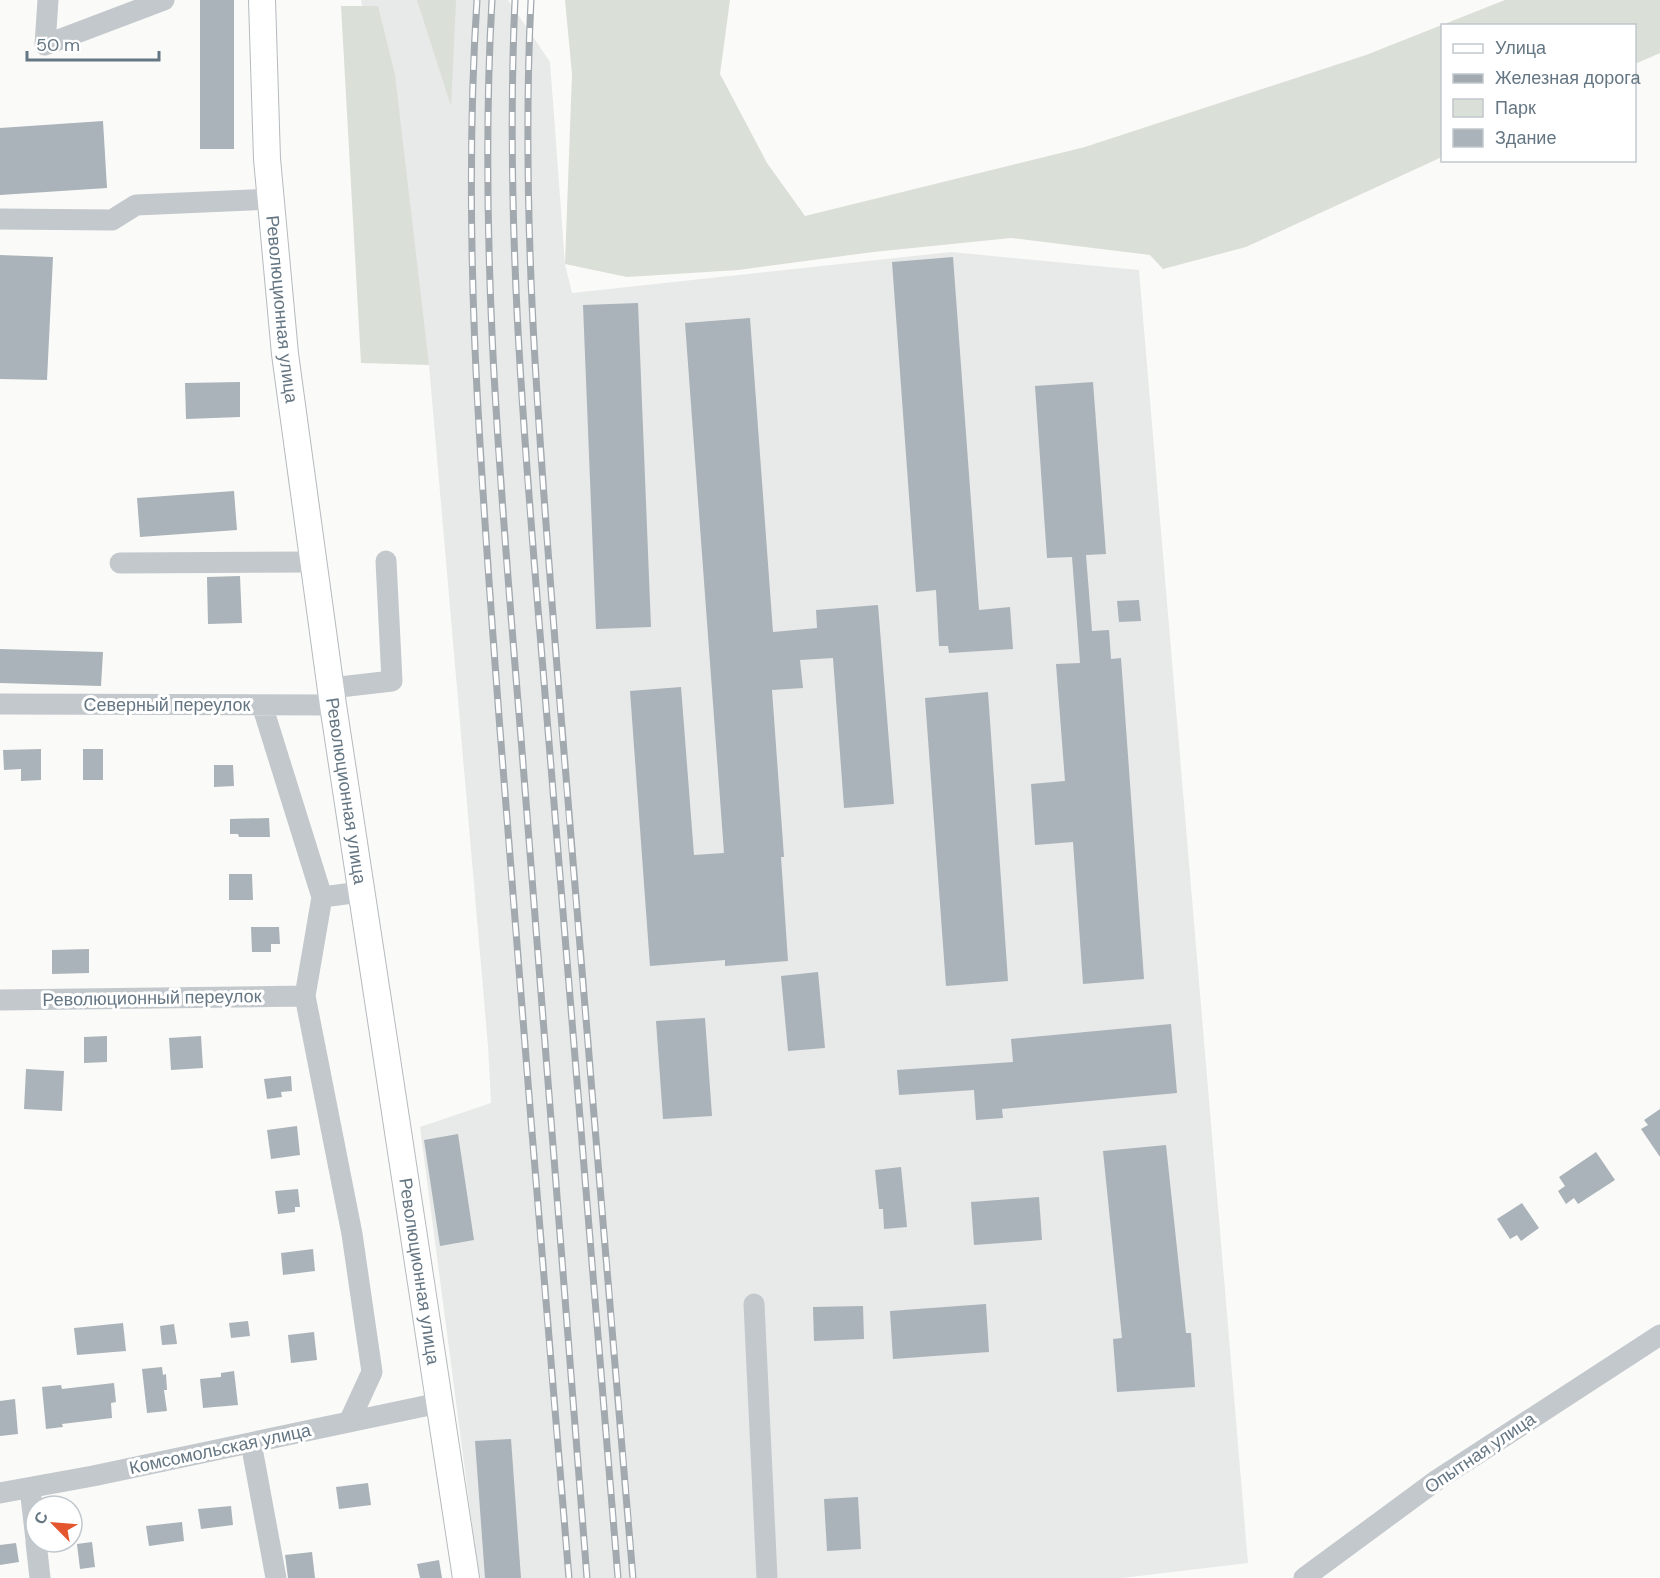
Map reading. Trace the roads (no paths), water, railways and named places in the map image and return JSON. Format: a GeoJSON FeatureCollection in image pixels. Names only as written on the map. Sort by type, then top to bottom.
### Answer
{"type":"FeatureCollection","features":[{"type":"Feature","properties":{"kind":"main road","name":"Революционная улица"},"geometry":{"type":"LineString","coordinates":[[262,0],[267,159],[285,354],[332,697],[466,1578]]}},
{"type":"Feature","properties":{"kind":"street"},"geometry":{"type":"LineString","coordinates":[[48,0],[45,45],[164,0]]}},
{"type":"Feature","properties":{"kind":"street"},"geometry":{"type":"LineString","coordinates":[[0,219],[112,220],[136,206],[271,199]]}},
{"type":"Feature","properties":{"kind":"street","name":"Северный переулок"},"geometry":{"type":"LineString","coordinates":[[0,704],[262,705],[332,697],[392,681],[386,561]]}},
{"type":"Feature","properties":{"kind":"street"},"geometry":{"type":"LineString","coordinates":[[120,563],[314,562]]}},
{"type":"Feature","properties":{"kind":"street"},"geometry":{"type":"LineString","coordinates":[[262,705],[322,897],[304,996],[352,1234],[372,1372],[349,1422]]}},
{"type":"Feature","properties":{"kind":"street"},"geometry":{"type":"LineString","coordinates":[[322,897],[362,892]]}},
{"type":"Feature","properties":{"kind":"street","name":"Революционный переулок"},"geometry":{"type":"LineString","coordinates":[[0,1000],[304,996]]}},
{"type":"Feature","properties":{"kind":"street"},"geometry":{"type":"LineString","coordinates":[[754,1304],[767,1578]]}},
{"type":"Feature","properties":{"kind":"street","name":"Опытная улица"},"geometry":{"type":"LineString","coordinates":[[1304,1578],[1437,1480],[1660,1335]]}},
{"type":"Feature","properties":{"kind":"street","name":"Комсомольская улица"},"geometry":{"type":"LineString","coordinates":[[0,1493],[439,1403]]}},
{"type":"Feature","properties":{"kind":"street"},"geometry":{"type":"LineString","coordinates":[[251,1443],[276,1578]]}},
{"type":"Feature","properties":{"kind":"street"},"geometry":{"type":"LineString","coordinates":[[30,1488],[31,1494]]}},
{"type":"Feature","properties":{"kind":"street"},"geometry":{"type":"LineString","coordinates":[[37,1554],[40,1578]]}},
{"type":"Feature","properties":{"kind":"railway"},"geometry":{"type":"LineString","coordinates":[[477,0],[471,183],[472,274],[481,457],[508,836],[569,1578]]}},
{"type":"Feature","properties":{"kind":"railway"},"geometry":{"type":"LineString","coordinates":[[492,0],[488,92],[488,185],[499,462],[587,1578]]}},
{"type":"Feature","properties":{"kind":"railway"},"geometry":{"type":"LineString","coordinates":[[515,0],[512,88],[513,177],[519,353],[618,1578]]}},
{"type":"Feature","properties":{"kind":"railway"},"geometry":{"type":"LineString","coordinates":[[531,0],[528,167],[538,417],[633,1578]]}}]}
